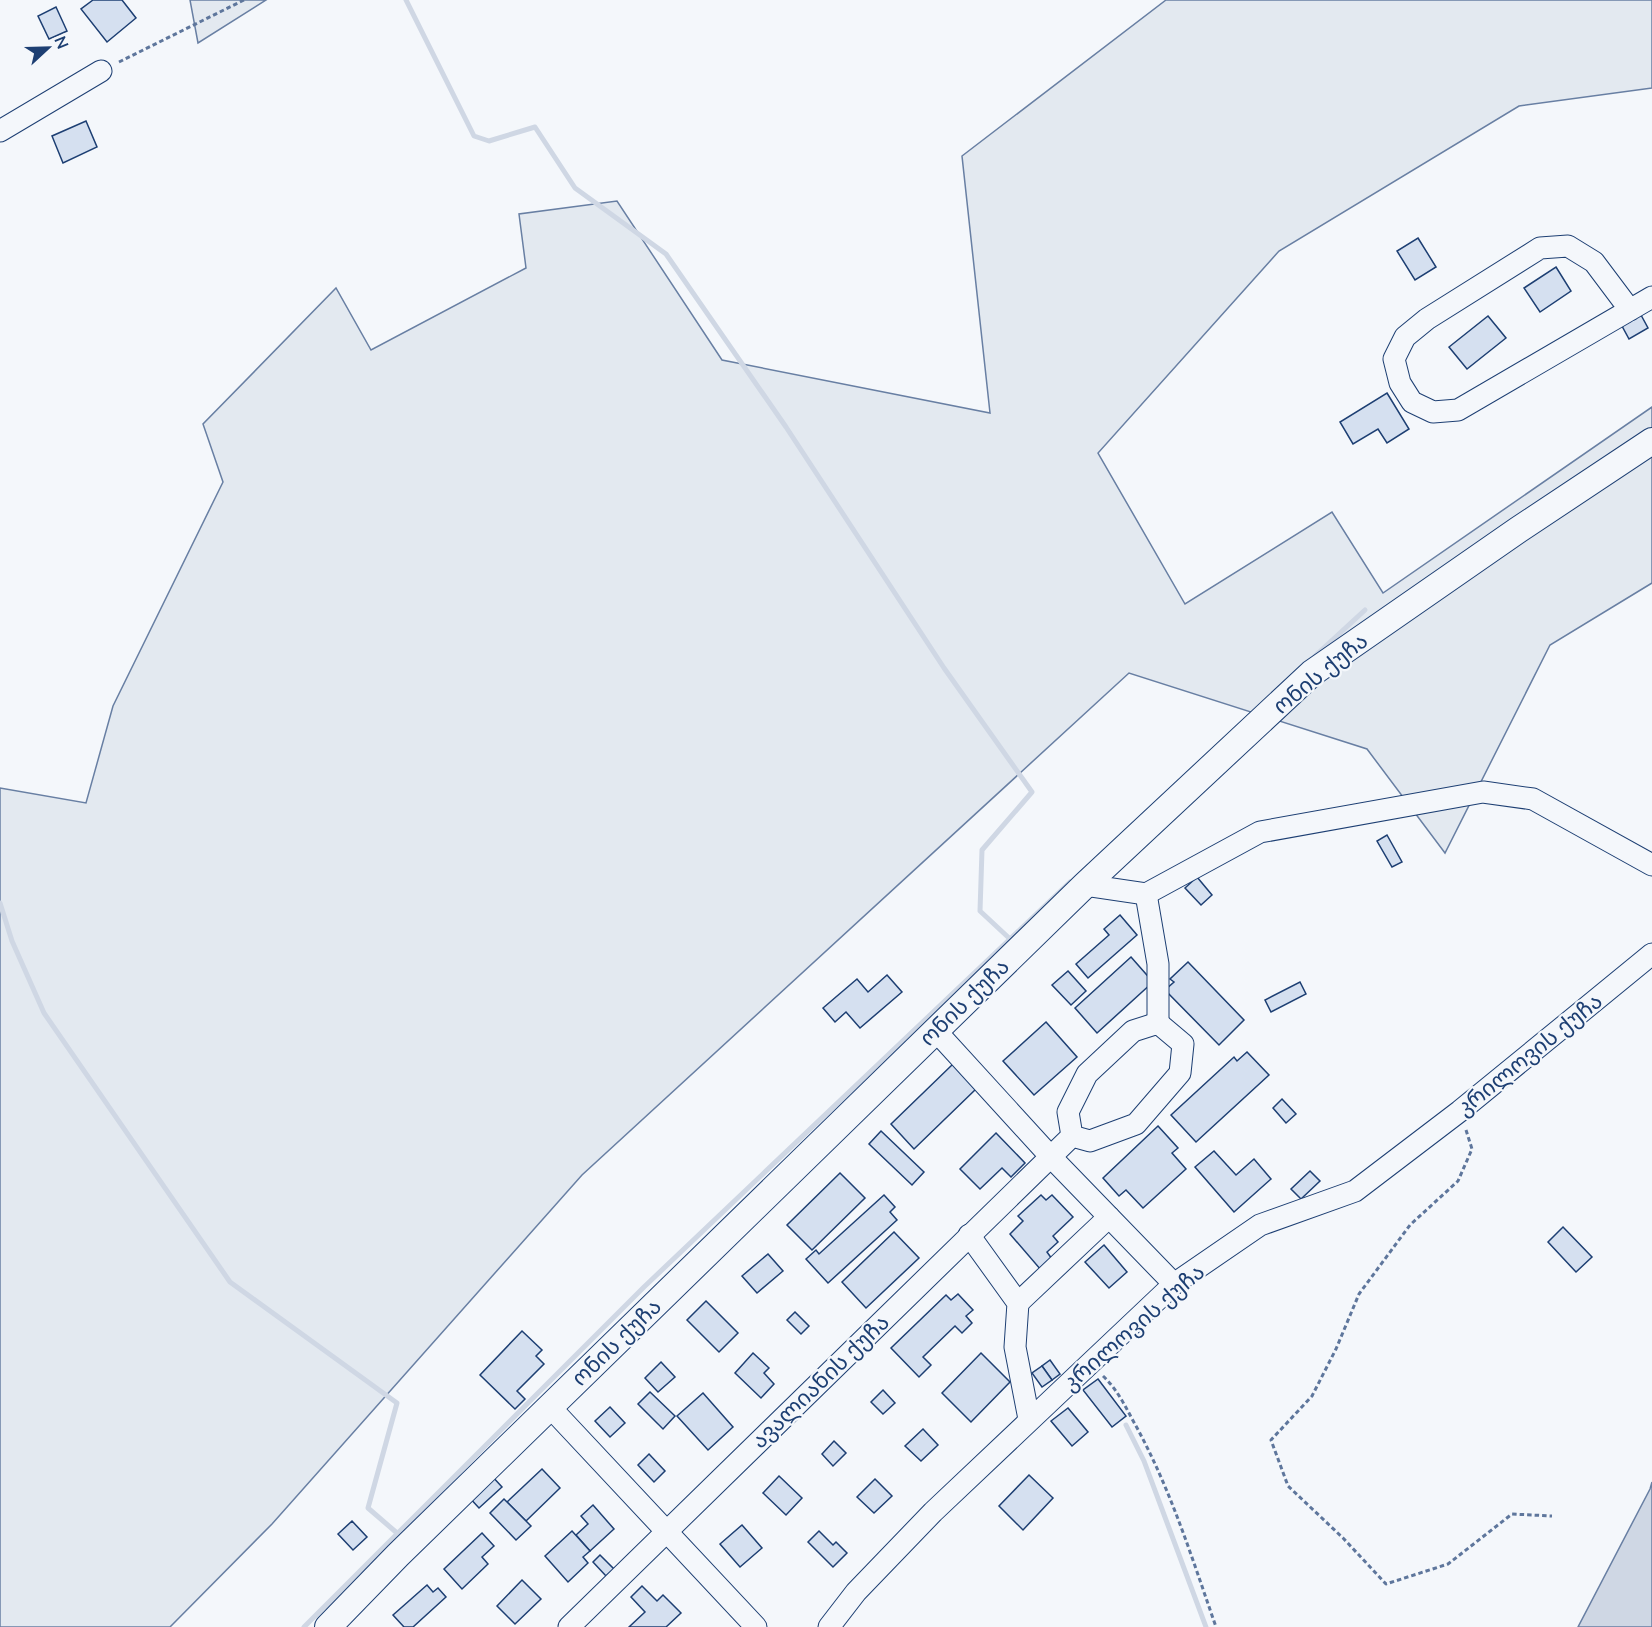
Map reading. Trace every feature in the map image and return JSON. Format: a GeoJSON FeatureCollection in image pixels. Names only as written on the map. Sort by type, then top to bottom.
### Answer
{"type":"FeatureCollection","features":[{"type":"Feature","properties":{"kind":"main road","name":"ონის ქუჩა"},"geometry":{"type":"LineString","coordinates":[[328,1627],[935,1030],[1085,885],[1312,673],[1518,530],[1652,441]]}},
{"type":"Feature","properties":{"kind":"street"},"geometry":{"type":"LineString","coordinates":[[1,125],[101,71]]}},
{"type":"Feature","properties":{"kind":"street"},"geometry":{"type":"LineString","coordinates":[[1630,310],[1594,262],[1568,246],[1540,248],[1427,319],[1405,337],[1394,359],[1400,382],[1412,402],[1433,412],[1458,410],[1630,310],[1652,297]]}},
{"type":"Feature","properties":{"kind":"street"},"geometry":{"type":"LineString","coordinates":[[1085,885],[1146,894],[1260,832],[1483,792],[1533,799],[1652,865]]}},
{"type":"Feature","properties":{"kind":"street"},"geometry":{"type":"LineString","coordinates":[[1146,894],[1158,964],[1158,1023],[1183,1044],[1180,1073],[1136,1124],[1090,1141],[1072,1136],[1068,1112],[1087,1074],[1133,1031],[1158,1023]]}},
{"type":"Feature","properties":{"kind":"street","name":"კრილოვის ქუჩა"},"geometry":{"type":"LineString","coordinates":[[829,1627],[871,1576],[1029,1419],[1174,1284],[1260,1225],[1355,1191],[1460,1111],[1652,954]]}},
{"type":"Feature","properties":{"kind":"street"},"geometry":{"type":"LineString","coordinates":[[935,1030],[1050,1156],[1174,1284]]}},
{"type":"Feature","properties":{"kind":"street","name":"ავალიანის ქუჩა"},"geometry":{"type":"LineString","coordinates":[[569,1627],[1072,1136]]}},
{"type":"Feature","properties":{"kind":"street"},"geometry":{"type":"LineString","coordinates":[[1018,1302],[1109,1217]]}},
{"type":"Feature","properties":{"kind":"street"},"geometry":{"type":"LineString","coordinates":[[969,1235],[1018,1302],[1015,1347],[1029,1419]]}},
{"type":"Feature","properties":{"kind":"street"},"geometry":{"type":"LineString","coordinates":[[550,1407],[754,1626]]}},
{"type":"Feature","properties":{"kind":"path"},"geometry":{"type":"LineString","coordinates":[[101,71],[244,0]]}},
{"type":"Feature","properties":{"kind":"path"},"geometry":{"type":"LineString","coordinates":[[1460,1111],[1472,1149],[1458,1181],[1410,1224],[1359,1294],[1336,1349],[1312,1396],[1271,1440],[1288,1486],[1343,1538],[1386,1584],[1448,1564],[1512,1514],[1552,1516]]}},
{"type":"Feature","properties":{"kind":"path"},"geometry":{"type":"LineString","coordinates":[[1089,1362],[1114,1386],[1153,1457],[1185,1534],[1216,1627]]}},
{"type":"Feature","properties":{"kind":"shaded area"},"geometry":{"type":"Polygon","coordinates":[[[190,0],[266,0],[198,43],[190,0]]]}},
{"type":"Feature","properties":{"kind":"shaded area"},"geometry":{"type":"Polygon","coordinates":[[[1166,0],[1652,0],[1652,88],[1519,106],[1279,251],[1098,453],[1185,604],[1332,512],[1383,593],[1652,407],[1652,583],[1550,645],[1445,853],[1367,749],[1129,673],[582,1175],[272,1524],[170,1627],[0,1627],[0,788],[86,803],[113,706],[223,482],[203,424],[336,288],[371,350],[526,268],[519,214],[617,201],[722,360],[990,413],[962,156],[1166,0]]]}},
{"type":"Feature","properties":{"kind":"shaded area"},"geometry":{"type":"Polygon","coordinates":[[[1652,1482],[1652,1627],[1578,1627],[1650,1489],[1652,1482]]]}},
{"type":"Feature","properties":{"kind":"building"},"geometry":{"type":"Polygon","coordinates":[[[93,0],[122,0],[136,18],[107,42],[81,9],[93,0]]]}},
{"type":"Feature","properties":{"kind":"building"},"geometry":{"type":"Polygon","coordinates":[[[56,7],[67,31],[49,39],[38,16],[56,7]]]}},
{"type":"Feature","properties":{"kind":"building"},"geometry":{"type":"Polygon","coordinates":[[[86,121],[97,147],[63,163],[52,136],[86,121]]]}},
{"type":"Feature","properties":{"kind":"building"},"geometry":{"type":"Polygon","coordinates":[[[1418,238],[1436,267],[1415,280],[1397,251],[1418,238]]]}},
{"type":"Feature","properties":{"kind":"building"},"geometry":{"type":"Polygon","coordinates":[[[1556,267],[1571,291],[1540,312],[1524,288],[1556,267]]]}},
{"type":"Feature","properties":{"kind":"building"},"geometry":{"type":"Polygon","coordinates":[[[1641,315],[1648,328],[1629,339],[1622,326],[1641,315]]]}},
{"type":"Feature","properties":{"kind":"building"},"geometry":{"type":"Polygon","coordinates":[[[1488,316],[1506,338],[1467,369],[1449,347],[1488,316]]]}},
{"type":"Feature","properties":{"kind":"building"},"geometry":{"type":"Polygon","coordinates":[[[1387,393],[1409,429],[1387,443],[1378,429],[1353,444],[1340,422],[1387,393]]]}},
{"type":"Feature","properties":{"kind":"building"},"geometry":{"type":"Polygon","coordinates":[[[1387,835],[1402,862],[1392,867],[1377,841],[1387,835]]]}},
{"type":"Feature","properties":{"kind":"building"},"geometry":{"type":"Polygon","coordinates":[[[1197,877],[1212,895],[1201,905],[1185,888],[1197,877]]]}},
{"type":"Feature","properties":{"kind":"building"},"geometry":{"type":"Polygon","coordinates":[[[1120,915],[1137,935],[1088,978],[1076,964],[1109,935],[1104,929],[1120,915]]]}},
{"type":"Feature","properties":{"kind":"building"},"geometry":{"type":"Polygon","coordinates":[[[1131,957],[1153,982],[1097,1033],[1075,1008],[1131,957]]]}},
{"type":"Feature","properties":{"kind":"building"},"geometry":{"type":"Polygon","coordinates":[[[1188,962],[1244,1020],[1219,1045],[1165,990],[1174,982],[1170,979],[1188,962]]]}},
{"type":"Feature","properties":{"kind":"building"},"geometry":{"type":"Polygon","coordinates":[[[1068,971],[1086,991],[1071,1005],[1052,985],[1068,971]]]}},
{"type":"Feature","properties":{"kind":"building"},"geometry":{"type":"Polygon","coordinates":[[[887,975],[902,992],[860,1028],[846,1012],[835,1022],[823,1008],[857,979],[868,992],[887,975]]]}},
{"type":"Feature","properties":{"kind":"building"},"geometry":{"type":"Polygon","coordinates":[[[1300,982],[1306,994],[1271,1012],[1265,1000],[1300,982]]]}},
{"type":"Feature","properties":{"kind":"building"},"geometry":{"type":"Polygon","coordinates":[[[1046,1022],[1077,1057],[1034,1095],[1003,1061],[1046,1022]]]}},
{"type":"Feature","properties":{"kind":"building"},"geometry":{"type":"Polygon","coordinates":[[[1247,1052],[1269,1075],[1196,1142],[1171,1115],[1234,1057],[1237,1061],[1247,1052]]]}},
{"type":"Feature","properties":{"kind":"building"},"geometry":{"type":"Polygon","coordinates":[[[953,1064],[976,1089],[914,1149],[891,1124],[953,1064]]]}},
{"type":"Feature","properties":{"kind":"building"},"geometry":{"type":"Polygon","coordinates":[[[1282,1099],[1296,1114],[1286,1123],[1273,1108],[1282,1099]]]}},
{"type":"Feature","properties":{"kind":"building"},"geometry":{"type":"Polygon","coordinates":[[[1158,1126],[1178,1148],[1172,1153],[1186,1169],[1143,1208],[1126,1190],[1119,1196],[1103,1178],[1158,1126]]]}},
{"type":"Feature","properties":{"kind":"building"},"geometry":{"type":"Polygon","coordinates":[[[881,1131],[924,1172],[912,1185],[869,1144],[881,1131]]]}},
{"type":"Feature","properties":{"kind":"building"},"geometry":{"type":"Polygon","coordinates":[[[996,1133],[1025,1163],[1011,1177],[1002,1168],[980,1189],[960,1169],[996,1133]]]}},
{"type":"Feature","properties":{"kind":"building"},"geometry":{"type":"Polygon","coordinates":[[[1214,1151],[1236,1175],[1254,1159],[1271,1179],[1234,1212],[1195,1167],[1214,1151]]]}},
{"type":"Feature","properties":{"kind":"building"},"geometry":{"type":"Polygon","coordinates":[[[1310,1171],[1320,1181],[1301,1199],[1291,1189],[1310,1171]]]}},
{"type":"Feature","properties":{"kind":"building"},"geometry":{"type":"Polygon","coordinates":[[[840,1173],[865,1198],[812,1250],[787,1225],[840,1173]]]}},
{"type":"Feature","properties":{"kind":"building"},"geometry":{"type":"Polygon","coordinates":[[[884,1195],[895,1207],[890,1212],[897,1220],[828,1283],[806,1259],[816,1250],[819,1254],[884,1195]]]}},
{"type":"Feature","properties":{"kind":"building"},"geometry":{"type":"Polygon","coordinates":[[[1041,1195],[1046,1200],[1052,1195],[1073,1217],[1053,1236],[1058,1242],[1047,1252],[1052,1259],[1041,1270],[1010,1234],[1023,1221],[1018,1216],[1041,1195]]]}},
{"type":"Feature","properties":{"kind":"building"},"geometry":{"type":"Polygon","coordinates":[[[1563,1227],[1592,1257],[1576,1272],[1548,1242],[1563,1227]]]}},
{"type":"Feature","properties":{"kind":"building"},"geometry":{"type":"Polygon","coordinates":[[[894,1232],[919,1258],[866,1308],[842,1282],[894,1232]]]}},
{"type":"Feature","properties":{"kind":"building"},"geometry":{"type":"Polygon","coordinates":[[[1104,1245],[1127,1272],[1109,1288],[1085,1262],[1104,1245]]]}},
{"type":"Feature","properties":{"kind":"building"},"geometry":{"type":"Polygon","coordinates":[[[768,1254],[783,1271],[757,1293],[742,1276],[768,1254]]]}},
{"type":"Feature","properties":{"kind":"building"},"geometry":{"type":"Polygon","coordinates":[[[958,1294],[973,1310],[966,1316],[972,1323],[962,1333],[955,1326],[923,1357],[931,1365],[919,1377],[891,1348],[946,1295],[951,1300],[958,1294]]]}},
{"type":"Feature","properties":{"kind":"building"},"geometry":{"type":"Polygon","coordinates":[[[706,1301],[738,1333],[719,1352],[687,1320],[706,1301]]]}},
{"type":"Feature","properties":{"kind":"building"},"geometry":{"type":"Polygon","coordinates":[[[795,1312],[809,1326],[801,1334],[787,1320],[795,1312]]]}},
{"type":"Feature","properties":{"kind":"building"},"geometry":{"type":"Polygon","coordinates":[[[522,1331],[542,1350],[536,1356],[544,1364],[517,1391],[525,1399],[515,1409],[480,1375],[522,1331]]]}},
{"type":"Feature","properties":{"kind":"building"},"geometry":{"type":"Polygon","coordinates":[[[753,1353],[769,1368],[764,1373],[774,1384],[761,1398],[735,1373],[753,1353]]]}},
{"type":"Feature","properties":{"kind":"building"},"geometry":{"type":"Polygon","coordinates":[[[981,1353],[1010,1382],[971,1422],[942,1393],[981,1353]]]}},
{"type":"Feature","properties":{"kind":"building"},"geometry":{"type":"Polygon","coordinates":[[[1050,1360],[1060,1374],[1052,1380],[1042,1366],[1050,1360]]]}},
{"type":"Feature","properties":{"kind":"building"},"geometry":{"type":"Polygon","coordinates":[[[661,1362],[675,1377],[658,1392],[645,1378],[661,1362]]]}},
{"type":"Feature","properties":{"kind":"building"},"geometry":{"type":"Polygon","coordinates":[[[1042,1366],[1052,1380],[1042,1387],[1032,1373],[1042,1366]]]}},
{"type":"Feature","properties":{"kind":"building"},"geometry":{"type":"Polygon","coordinates":[[[1098,1379],[1126,1416],[1112,1427],[1083,1390],[1098,1379]]]}},
{"type":"Feature","properties":{"kind":"building"},"geometry":{"type":"Polygon","coordinates":[[[883,1390],[895,1403],[883,1414],[871,1402],[883,1390]]]}},
{"type":"Feature","properties":{"kind":"building"},"geometry":{"type":"Polygon","coordinates":[[[650,1392],[675,1416],[663,1429],[638,1404],[650,1392]]]}},
{"type":"Feature","properties":{"kind":"building"},"geometry":{"type":"Polygon","coordinates":[[[703,1393],[733,1427],[708,1450],[677,1416],[703,1393]]]}},
{"type":"Feature","properties":{"kind":"building"},"geometry":{"type":"Polygon","coordinates":[[[610,1407],[625,1423],[610,1437],[595,1421],[610,1407]]]}},
{"type":"Feature","properties":{"kind":"building"},"geometry":{"type":"Polygon","coordinates":[[[1068,1408],[1088,1432],[1072,1446],[1051,1421],[1068,1408]]]}},
{"type":"Feature","properties":{"kind":"building"},"geometry":{"type":"Polygon","coordinates":[[[923,1429],[938,1445],[921,1461],[905,1446],[923,1429]]]}},
{"type":"Feature","properties":{"kind":"building"},"geometry":{"type":"Polygon","coordinates":[[[834,1441],[846,1453],[833,1466],[822,1454],[834,1441]]]}},
{"type":"Feature","properties":{"kind":"building"},"geometry":{"type":"Polygon","coordinates":[[[649,1454],[665,1471],[654,1482],[638,1465],[649,1454]]]}},
{"type":"Feature","properties":{"kind":"building"},"geometry":{"type":"Polygon","coordinates":[[[542,1469],[560,1488],[526,1521],[507,1502],[542,1469]]]}},
{"type":"Feature","properties":{"kind":"building"},"geometry":{"type":"Polygon","coordinates":[[[491,1475],[502,1487],[479,1508],[468,1496],[491,1475]]]}},
{"type":"Feature","properties":{"kind":"building"},"geometry":{"type":"Polygon","coordinates":[[[1029,1475],[1053,1498],[1023,1530],[999,1506],[1029,1475]]]}},
{"type":"Feature","properties":{"kind":"building"},"geometry":{"type":"Polygon","coordinates":[[[779,1476],[802,1498],[786,1515],[763,1493],[779,1476]]]}},
{"type":"Feature","properties":{"kind":"building"},"geometry":{"type":"Polygon","coordinates":[[[875,1479],[892,1496],[874,1513],[857,1497],[875,1479]]]}},
{"type":"Feature","properties":{"kind":"building"},"geometry":{"type":"Polygon","coordinates":[[[504,1499],[531,1526],[516,1540],[490,1513],[504,1499]]]}},
{"type":"Feature","properties":{"kind":"building"},"geometry":{"type":"Polygon","coordinates":[[[593,1505],[614,1529],[590,1551],[576,1535],[588,1524],[581,1516],[593,1505]]]}},
{"type":"Feature","properties":{"kind":"building"},"geometry":{"type":"Polygon","coordinates":[[[352,1521],[367,1537],[353,1550],[338,1534],[352,1521]]]}},
{"type":"Feature","properties":{"kind":"building"},"geometry":{"type":"Polygon","coordinates":[[[742,1525],[762,1548],[740,1567],[720,1544],[742,1525]]]}},
{"type":"Feature","properties":{"kind":"building"},"geometry":{"type":"Polygon","coordinates":[[[572,1531],[590,1551],[583,1557],[588,1563],[568,1582],[545,1556],[572,1531]]]}},
{"type":"Feature","properties":{"kind":"building"},"geometry":{"type":"Polygon","coordinates":[[[819,1531],[833,1545],[836,1542],[847,1553],[833,1567],[808,1542],[819,1531]]]}},
{"type":"Feature","properties":{"kind":"building"},"geometry":{"type":"Polygon","coordinates":[[[482,1533],[494,1546],[482,1557],[488,1564],[462,1589],[444,1569],[482,1533]]]}},
{"type":"Feature","properties":{"kind":"building"},"geometry":{"type":"Polygon","coordinates":[[[600,1555],[614,1569],[606,1576],[593,1562],[600,1555]]]}},
{"type":"Feature","properties":{"kind":"building"},"geometry":{"type":"Polygon","coordinates":[[[522,1580],[541,1599],[515,1624],[497,1606],[522,1580]]]}},
{"type":"Feature","properties":{"kind":"building"},"geometry":{"type":"Polygon","coordinates":[[[427,1585],[433,1592],[438,1588],[446,1597],[413,1627],[404,1627],[393,1615],[427,1585]]]}},
{"type":"Feature","properties":{"kind":"building"},"geometry":{"type":"Polygon","coordinates":[[[642,1586],[657,1601],[663,1595],[681,1613],[666,1627],[629,1627],[645,1612],[631,1597],[642,1586]]]}},
{"type":"Feature","properties":{"kind":"waterway"},"geometry":{"type":"LineString","coordinates":[[406,0],[474,136],[489,141],[535,127],[575,188],[666,254],[786,427],[944,668],[1032,792],[982,850],[980,911],[1009,938]]}},
{"type":"Feature","properties":{"kind":"waterway"},"geometry":{"type":"LineString","coordinates":[[1315,656],[1365,610]]}},
{"type":"Feature","properties":{"kind":"waterway"},"geometry":{"type":"LineString","coordinates":[[304,1627],[644,1287],[1070,882]]}},
{"type":"Feature","properties":{"kind":"waterway"},"geometry":{"type":"LineString","coordinates":[[0,903],[12,941],[44,1013],[230,1282],[397,1403],[368,1508],[397,1533]]}},
{"type":"Feature","properties":{"kind":"waterway"},"geometry":{"type":"LineString","coordinates":[[1126,1425],[1144,1461],[1206,1627]]}}]}
